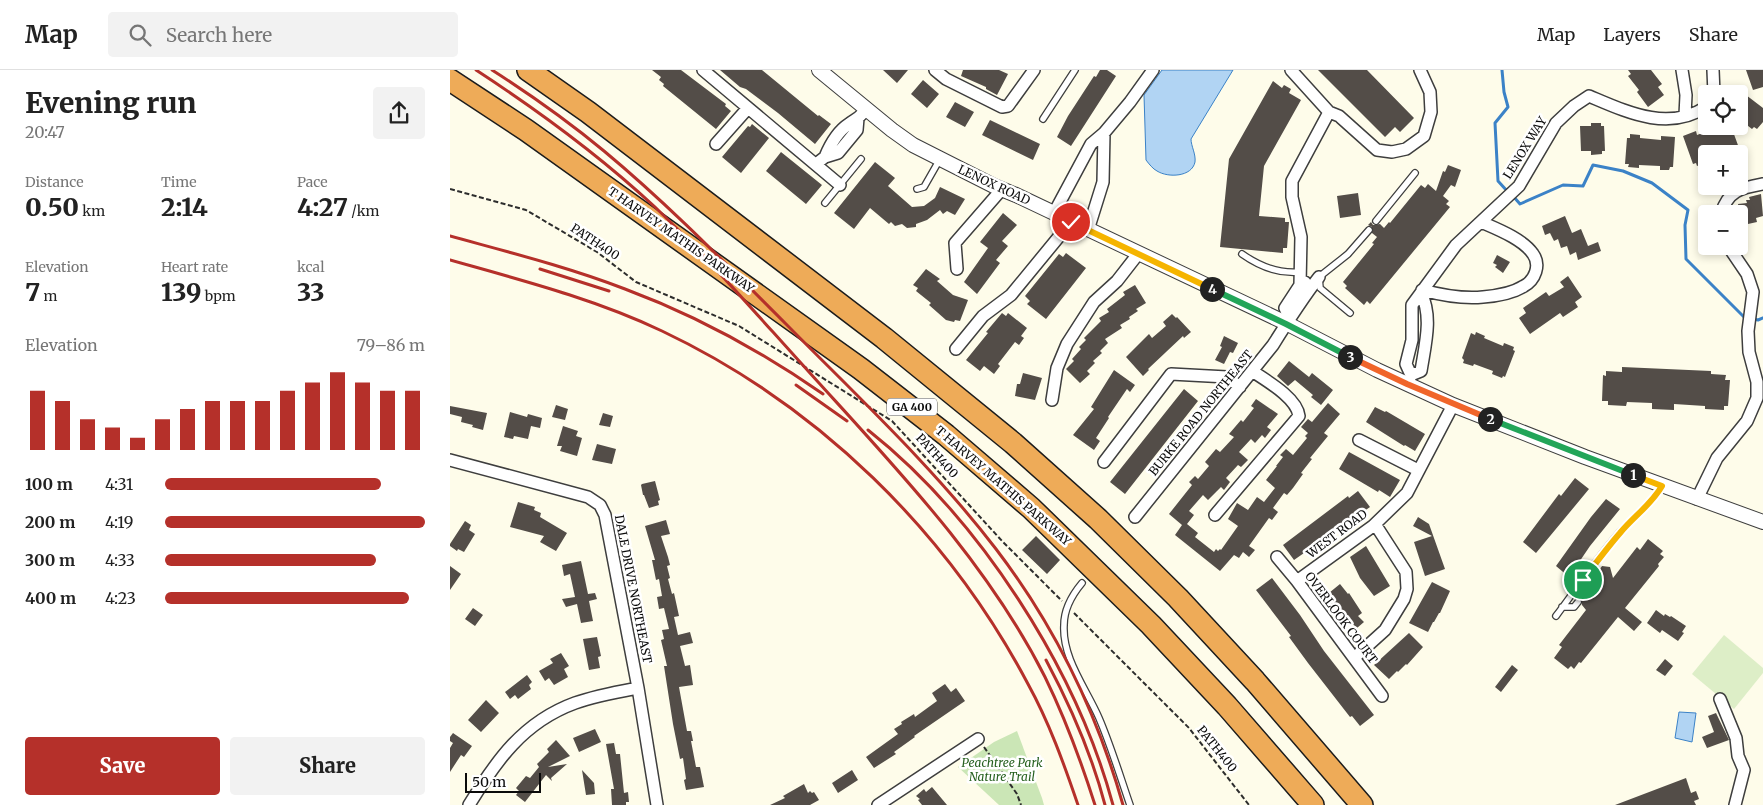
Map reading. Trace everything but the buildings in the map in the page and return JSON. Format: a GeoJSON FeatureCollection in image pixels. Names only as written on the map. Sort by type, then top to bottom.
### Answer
{"type":"FeatureCollection","features":[{"type":"Feature","properties":{"kind":"highway","name":"GA 400"},"geometry":{"type":"LineString","coordinates":[[528,70],[588,112],[884,338],[1013,443],[1098,519],[1218,640],[1362,805]]}},
{"type":"Feature","properties":{"kind":"highway","name":"T HARVEY MATHIS PARKWAY"},"geometry":{"type":"LineString","coordinates":[[450,80],[526,130],[853,363],[946,435],[1031,508],[1152,625],[1228,706],[1313,805]]}},
{"type":"Feature","properties":{"kind":"street"},"geometry":{"type":"LineString","coordinates":[[702,70],[748,108],[820,161],[840,185]]}},
{"type":"Feature","properties":{"kind":"street","name":"LENOX ROAD"},"geometry":{"type":"LineString","coordinates":[[819,70],[862,113],[940,159],[1138,254],[1288,320],[1377,370],[1409,380],[1453,405],[1586,458],[1763,522]]}},
{"type":"Feature","properties":{"kind":"street"},"geometry":{"type":"LineString","coordinates":[[935,70],[946,79],[1002,107],[1008,106],[1031,71]]}},
{"type":"Feature","properties":{"kind":"street"},"geometry":{"type":"LineString","coordinates":[[1291,70],[1329,112],[1339,116],[1377,150],[1392,152],[1406,149],[1424,136],[1431,112],[1430,92],[1420,70]]}},
{"type":"Feature","properties":{"kind":"street"},"geometry":{"type":"LineString","coordinates":[[1682,70],[1686,94],[1685,115]]}},
{"type":"Feature","properties":{"kind":"street"},"geometry":{"type":"LineString","coordinates":[[1713,70],[1714,85]]}},
{"type":"Feature","properties":{"kind":"street"},"geometry":{"type":"LineString","coordinates":[[1054,213],[1091,144],[1104,133],[1130,102],[1148,72]]}},
{"type":"Feature","properties":{"kind":"street","name":"LENOX WAY"},"geometry":{"type":"LineString","coordinates":[[1409,380],[1406,364],[1412,340],[1412,305],[1456,245],[1519,186],[1556,123],[1574,106],[1589,96],[1635,115],[1657,119],[1698,112]]}},
{"type":"Feature","properties":{"kind":"street"},"geometry":{"type":"LineString","coordinates":[[716,144],[748,108]]}},
{"type":"Feature","properties":{"kind":"street"},"geometry":{"type":"LineString","coordinates":[[1299,293],[1301,237],[1292,197],[1292,181],[1329,112]]}},
{"type":"Feature","properties":{"kind":"street"},"geometry":{"type":"LineString","coordinates":[[820,161],[830,145],[843,138],[848,124],[862,113]]}},
{"type":"Feature","properties":{"kind":"street"},"geometry":{"type":"LineString","coordinates":[[1088,230],[1103,182],[1100,178],[1100,167],[1103,160],[1104,133]]}},
{"type":"Feature","properties":{"kind":"street"},"geometry":{"type":"LineString","coordinates":[[1086,153],[1103,160]]}},
{"type":"Feature","properties":{"kind":"street"},"geometry":{"type":"LineString","coordinates":[[1724,205],[1732,194],[1750,186],[1763,184]]}},
{"type":"Feature","properties":{"kind":"street"},"geometry":{"type":"LineString","coordinates":[[957,268],[955,244],[1002,189]]}},
{"type":"Feature","properties":{"kind":"street"},"geometry":{"type":"LineString","coordinates":[[956,349],[983,316],[1011,295],[1071,222]]}},
{"type":"Feature","properties":{"kind":"street"},"geometry":{"type":"LineString","coordinates":[[1409,380],[1421,371],[1426,342],[1428,323],[1426,303],[1422,291],[1482,297],[1508,292],[1525,286],[1537,270],[1537,262],[1533,253],[1510,235],[1481,222]]}},
{"type":"Feature","properties":{"kind":"street"},"geometry":{"type":"LineString","coordinates":[[1052,400],[1057,368],[1067,344],[1094,302],[1117,281],[1138,254]]}},
{"type":"Feature","properties":{"kind":"street"},"geometry":{"type":"LineString","coordinates":[[1697,499],[1717,458],[1747,421],[1757,398],[1757,382],[1749,352],[1748,328],[1753,292],[1747,274],[1734,255]]}},
{"type":"Feature","properties":{"kind":"street","name":"BURKE ROAD NORTHEAST"},"geometry":{"type":"LineString","coordinates":[[1135,517],[1273,345],[1288,320],[1295,313],[1299,293],[1319,277]]}},
{"type":"Feature","properties":{"kind":"street"},"geometry":{"type":"LineString","coordinates":[[1412,340],[1426,342]]}},
{"type":"Feature","properties":{"kind":"street"},"geometry":{"type":"LineString","coordinates":[[1215,514],[1299,416],[1298,410],[1290,399],[1252,371]]}},
{"type":"Feature","properties":{"kind":"street"},"geometry":{"type":"LineString","coordinates":[[1104,462],[1171,374],[1227,377],[1240,387]]}},
{"type":"Feature","properties":{"kind":"street","name":"WEST ROAD"},"geometry":{"type":"LineString","coordinates":[[1297,581],[1375,524],[1407,493],[1453,405]]}},
{"type":"Feature","properties":{"kind":"street"},"geometry":{"type":"LineString","coordinates":[[1359,440],[1418,470]]}},
{"type":"Feature","properties":{"kind":"street","name":"DALE DRIVE NORTHEAST"},"geometry":{"type":"LineString","coordinates":[[450,461],[588,497],[600,505],[605,515],[638,688],[657,805]]}},
{"type":"Feature","properties":{"kind":"street"},"geometry":{"type":"LineString","coordinates":[[1354,658],[1385,630],[1404,599],[1407,588],[1406,572],[1375,524]]}},
{"type":"Feature","properties":{"kind":"street","name":"OVERLOOK COURT"},"geometry":{"type":"LineString","coordinates":[[1277,557],[1382,696]]}},
{"type":"Feature","properties":{"kind":"street"},"geometry":{"type":"LineString","coordinates":[[469,805],[505,751],[521,736],[549,716],[573,704],[597,696],[638,688]]}},
{"type":"Feature","properties":{"kind":"street"},"geometry":{"type":"LineString","coordinates":[[1720,699],[1736,738],[1738,756],[1744,770],[1735,805]]}},
{"type":"Feature","properties":{"kind":"street"},"geometry":{"type":"LineString","coordinates":[[878,805],[978,739]]}},
{"type":"Feature","properties":{"kind":"lane"},"geometry":{"type":"LineString","coordinates":[[1043,119],[1075,70]]}},
{"type":"Feature","properties":{"kind":"lane"},"geometry":{"type":"LineString","coordinates":[[825,203],[861,159]]}},
{"type":"Feature","properties":{"kind":"lane"},"geometry":{"type":"LineString","coordinates":[[917,190],[924,188],[940,159]]}},
{"type":"Feature","properties":{"kind":"lane"},"geometry":{"type":"LineString","coordinates":[[1376,221],[1415,173]]}},
{"type":"Feature","properties":{"kind":"lane"},"geometry":{"type":"LineString","coordinates":[[1350,313],[1320,288],[1319,277],[1348,254],[1369,230]]}},
{"type":"Feature","properties":{"kind":"lane"},"geometry":{"type":"LineString","coordinates":[[1242,254],[1255,263],[1287,273],[1300,272]]}},
{"type":"Feature","properties":{"kind":"lane"},"geometry":{"type":"LineString","coordinates":[[1556,616],[1621,531],[1642,512],[1662,486]]}},
{"type":"Feature","properties":{"kind":"lane"},"geometry":{"type":"LineString","coordinates":[[1583,580],[1586,592]]}},
{"type":"Feature","properties":{"kind":"lane"},"geometry":{"type":"LineString","coordinates":[[1082,583],[1068,606],[1064,624],[1067,648],[1098,716],[1130,805]]}},
{"type":"Feature","properties":{"kind":"lane"},"geometry":{"type":"LineString","coordinates":[[1562,607],[1574,608],[1578,602]]}},
{"type":"Feature","properties":{"kind":"path","name":"PATH400"},"geometry":{"type":"LineString","coordinates":[[450,189],[526,210],[597,252],[636,282],[739,326],[892,421],[1003,542],[1189,728],[1249,805]]}},
{"type":"Feature","properties":{"kind":"path"},"geometry":{"type":"LineString","coordinates":[[978,739],[1018,794],[1022,805]]}},
{"type":"Feature","properties":{"kind":"green space"},"geometry":{"type":"Polygon","coordinates":[[[1724,635],[1763,668],[1763,673],[1734,709],[1692,674],[1724,635]]]}},
{"type":"Feature","properties":{"kind":"green space","name":"Peachtree Park Nature Trail"},"geometry":{"type":"Polygon","coordinates":[[[1017,731],[1044,805],[999,805],[958,767],[994,742],[1017,731]]]}},
{"type":"Feature","properties":{"kind":"water"},"geometry":{"type":"Polygon","coordinates":[[[1162,70],[1233,70],[1191,139],[1195,159],[1193,167],[1179,175],[1162,173],[1154,169],[1146,160],[1144,95],[1162,70]]]}},
{"type":"Feature","properties":{"kind":"water"},"geometry":{"type":"Polygon","coordinates":[[[1679,712],[1696,713],[1692,742],[1675,738],[1679,712]]]}},
{"type":"Feature","properties":{"kind":"waterway"},"geometry":{"type":"LineString","coordinates":[[1502,70],[1504,92],[1508,107],[1495,123],[1498,181],[1508,192]]}},
{"type":"Feature","properties":{"kind":"waterway"},"geometry":{"type":"LineString","coordinates":[[1513,196],[1520,204],[1563,185],[1583,186],[1593,165],[1623,171],[1652,183],[1688,210],[1685,225],[1686,259],[1744,317],[1758,320],[1763,318]]}},
{"type":"Feature","properties":{"kind":"railway"},"geometry":{"type":"LineString","coordinates":[[476,70],[569,135],[655,207],[733,288],[938,517],[996,594],[1022,635],[1045,677],[1072,740],[1095,805]]}},
{"type":"Feature","properties":{"kind":"railway"},"geometry":{"type":"LineString","coordinates":[[492,70],[535,99],[604,151],[675,214],[922,462],[972,519],[996,549],[1037,608],[1072,671],[1100,737],[1123,805]]}},
{"type":"Feature","properties":{"kind":"railway"},"geometry":{"type":"LineString","coordinates":[[450,236],[603,281],[677,310],[752,349],[823,394]]}},
{"type":"Feature","properties":{"kind":"railway"},"geometry":{"type":"LineString","coordinates":[[450,260],[531,283],[611,309],[662,331],[719,361],[774,396],[825,435],[873,478],[918,525],[959,575],[995,628],[1028,684],[1043,713],[1078,805]]}},
{"type":"Feature","properties":{"kind":"railway"},"geometry":{"type":"LineString","coordinates":[[540,269],[609,291]]}},
{"type":"Feature","properties":{"kind":"railway"},"geometry":{"type":"LineString","coordinates":[[796,385],[847,421]]}},
{"type":"Feature","properties":{"kind":"railway"},"geometry":{"type":"LineString","coordinates":[[868,430],[909,466],[948,506],[985,551],[1018,599],[1048,649],[1075,701],[1096,753],[1113,805]]}},
{"type":"Feature","properties":{"kind":"railway"},"geometry":{"type":"LineString","coordinates":[[1046,660],[1080,731],[1105,805]]}},
{"type":"Feature","properties":{"kind":"route"},"geometry":{"type":"LineString","coordinates":[[1071,222],[1453,405],[1662,486],[1642,512],[1621,531],[1583,580]]}}]}
